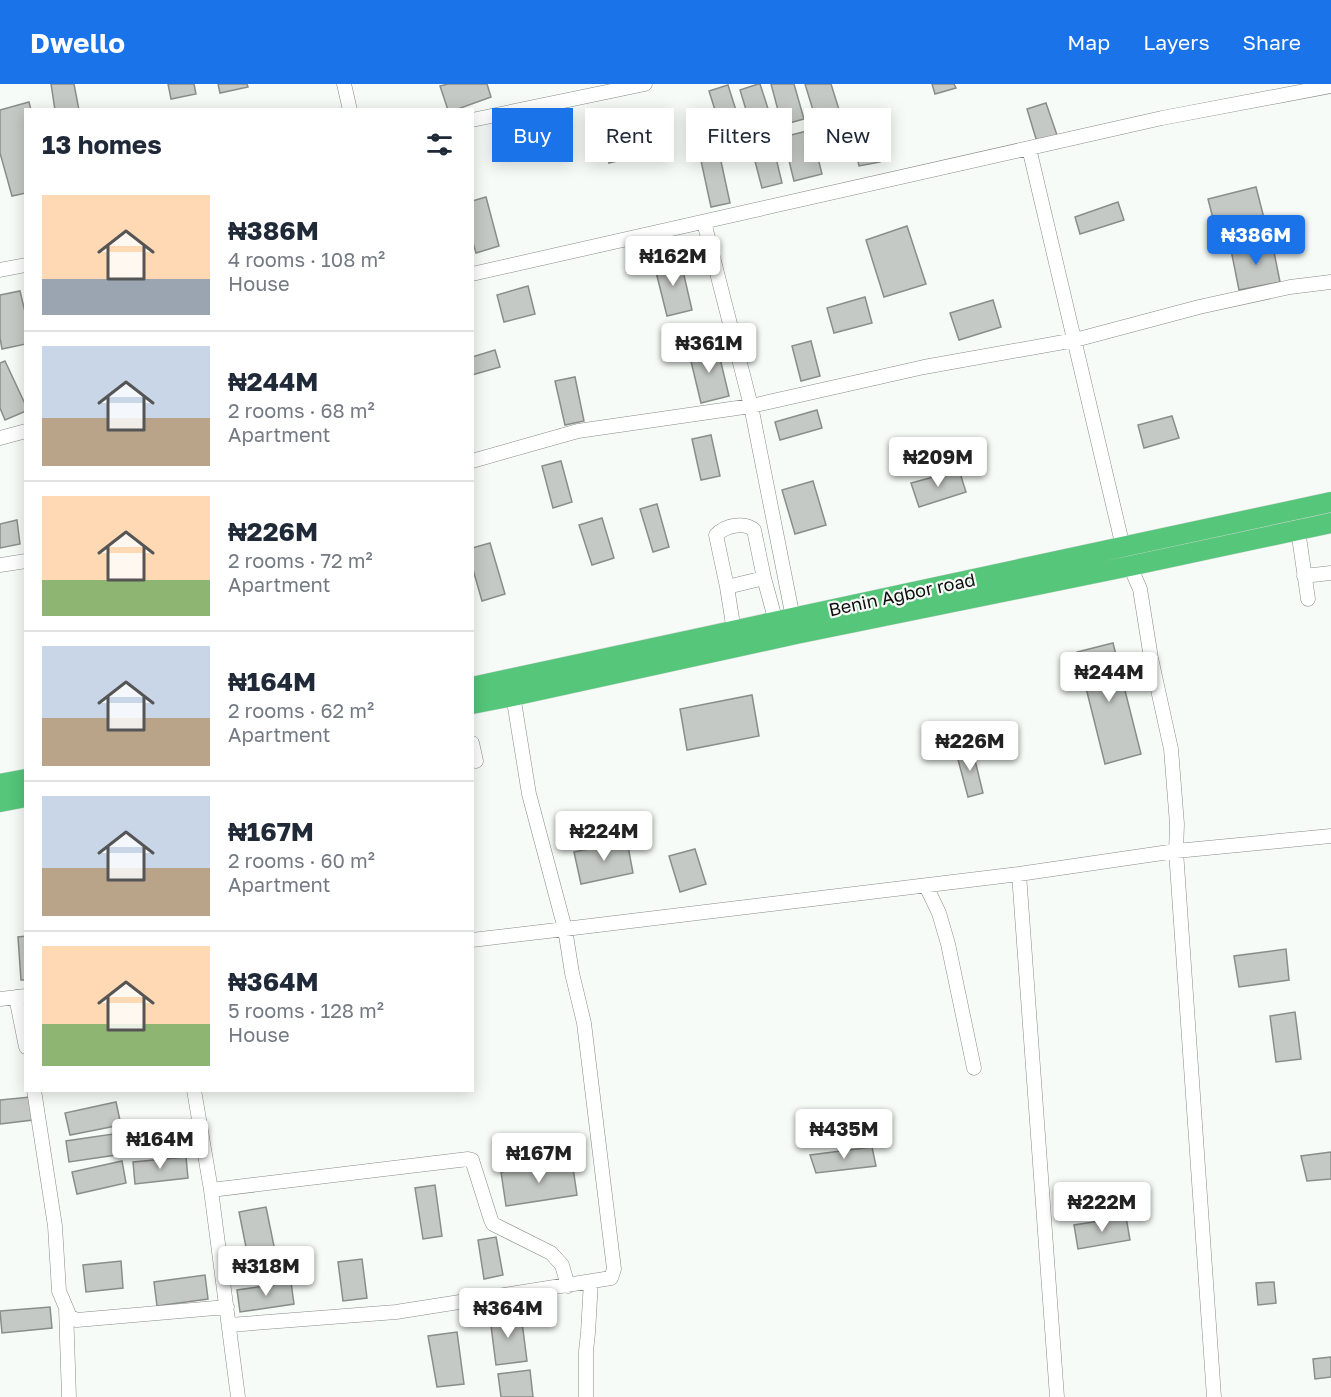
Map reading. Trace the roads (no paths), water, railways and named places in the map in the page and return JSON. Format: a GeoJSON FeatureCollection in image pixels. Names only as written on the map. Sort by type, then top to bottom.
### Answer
{"type":"FeatureCollection","features":[{"type":"Feature","properties":{"kind":"highway","name":"Benin Agbor road"},"geometry":{"type":"LineString","coordinates":[[474,703],[512,687],[734,631],[1331,502]]}},
{"type":"Feature","properties":{"kind":"highway","name":"Benin Agbor road"},"geometry":{"type":"LineString","coordinates":[[474,687],[512,687],[796,634],[1331,523]]}},
{"type":"Feature","properties":{"kind":"highway"},"geometry":{"type":"LineString","coordinates":[[0,784],[24,779]]}},
{"type":"Feature","properties":{"kind":"highway"},"geometry":{"type":"LineString","coordinates":[[0,802],[24,797]]}},
{"type":"Feature","properties":{"kind":"street"},"geometry":{"type":"LineString","coordinates":[[344,84],[350,108]]}},
{"type":"Feature","properties":{"kind":"street"},"geometry":{"type":"LineString","coordinates":[[474,120],[645,84]]}},
{"type":"Feature","properties":{"kind":"street"},"geometry":{"type":"LineString","coordinates":[[474,274],[1162,118],[1331,86]]}},
{"type":"Feature","properties":{"kind":"street"},"geometry":{"type":"LineString","coordinates":[[1029,148],[1123,547]]}},
{"type":"Feature","properties":{"kind":"street"},"geometry":{"type":"LineString","coordinates":[[704,222],[751,406],[784,620]]}},
{"type":"Feature","properties":{"kind":"street"},"geometry":{"type":"LineString","coordinates":[[0,270],[24,265]]}},
{"type":"Feature","properties":{"kind":"street"},"geometry":{"type":"LineString","coordinates":[[474,460],[578,431],[751,406],[924,367],[1075,340],[1198,307],[1290,287],[1331,282]]}},
{"type":"Feature","properties":{"kind":"street"},"geometry":{"type":"LineString","coordinates":[[0,438],[24,431]]}},
{"type":"Feature","properties":{"kind":"street"},"geometry":{"type":"LineString","coordinates":[[734,631],[716,535],[722,530],[742,525],[754,530],[764,578],[784,620]]}},
{"type":"Feature","properties":{"kind":"street"},"geometry":{"type":"LineString","coordinates":[[1298,530],[1308,599]]}},
{"type":"Feature","properties":{"kind":"street"},"geometry":{"type":"LineString","coordinates":[[0,565],[24,561]]}},
{"type":"Feature","properties":{"kind":"street"},"geometry":{"type":"LineString","coordinates":[[1130,566],[1140,589],[1151,658],[1171,749],[1178,824],[1176,851],[1214,1397]]}},
{"type":"Feature","properties":{"kind":"street"},"geometry":{"type":"LineString","coordinates":[[1304,576],[1331,573]]}},
{"type":"Feature","properties":{"kind":"street"},"geometry":{"type":"LineString","coordinates":[[727,587],[764,578]]}},
{"type":"Feature","properties":{"kind":"street"},"geometry":{"type":"LineString","coordinates":[[229,1325],[396,1312],[611,1278],[614,1269],[584,1023],[565,930],[530,794],[512,687]]}},
{"type":"Feature","properties":{"kind":"street"},"geometry":{"type":"LineString","coordinates":[[474,752],[476,761]]}},
{"type":"Feature","properties":{"kind":"street"},"geometry":{"type":"LineString","coordinates":[[474,940],[926,886],[1176,851],[1331,836]]}},
{"type":"Feature","properties":{"kind":"street"},"geometry":{"type":"LineString","coordinates":[[1019,874],[1057,1397]]}},
{"type":"Feature","properties":{"kind":"street"},"geometry":{"type":"LineString","coordinates":[[926,886],[939,913],[948,944],[974,1068]]}},
{"type":"Feature","properties":{"kind":"street"},"geometry":{"type":"LineString","coordinates":[[0,999],[21,996],[24,1027]]}},
{"type":"Feature","properties":{"kind":"street"},"geometry":{"type":"LineString","coordinates":[[34,1092],[55,1226],[59,1291],[70,1317],[77,1320],[227,1307]]}},
{"type":"Feature","properties":{"kind":"street"},"geometry":{"type":"LineString","coordinates":[[194,1092],[211,1190],[238,1397]]}},
{"type":"Feature","properties":{"kind":"street"},"geometry":{"type":"LineString","coordinates":[[211,1190],[472,1160],[493,1224],[551,1252],[562,1265],[568,1286]]}},
{"type":"Feature","properties":{"kind":"street"},"geometry":{"type":"LineString","coordinates":[[586,1397],[586,1351],[591,1281]]}},
{"type":"Feature","properties":{"kind":"street"},"geometry":{"type":"LineString","coordinates":[[66,1308],[69,1397]]}}]}
